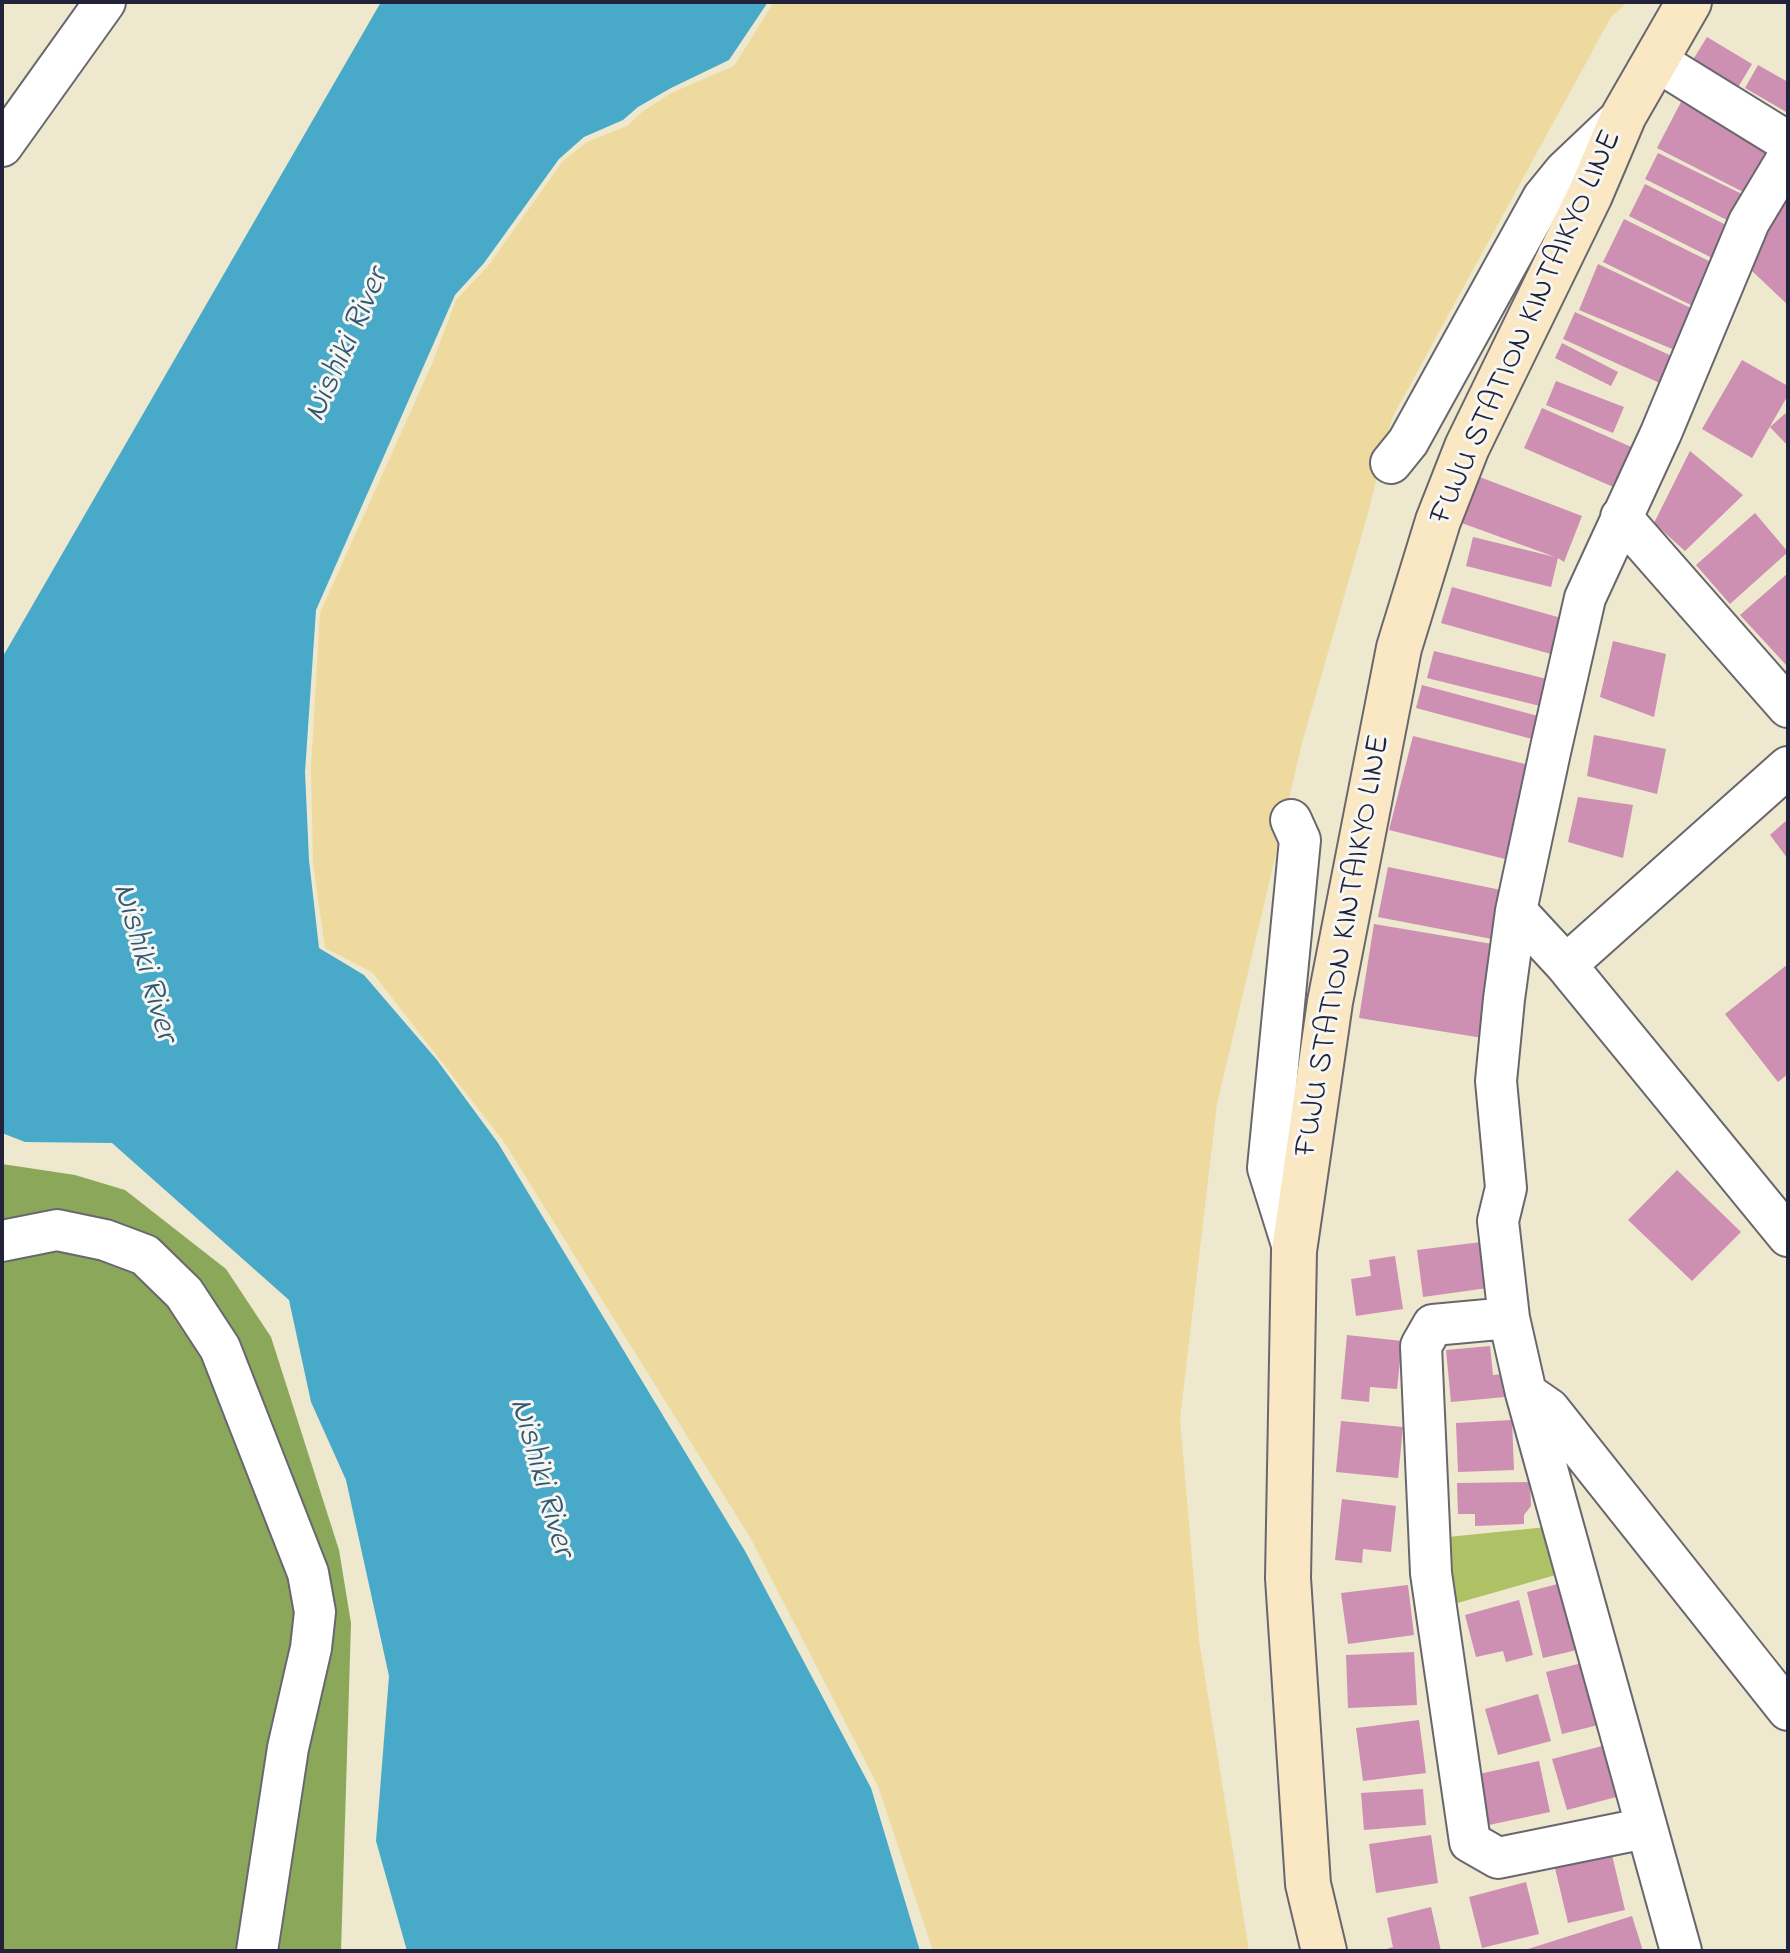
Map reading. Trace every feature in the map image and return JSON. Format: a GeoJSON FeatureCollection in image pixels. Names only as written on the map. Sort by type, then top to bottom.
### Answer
{"type":"FeatureCollection","features":[{"type":"Feature","properties":{"kind":"main road","name":"FUJU STATION KINTAIKYO LINE"},"geometry":{"type":"LineString","coordinates":[[1324,1951],[1308,1884],[1288,1578],[1294,1251],[1330,1002],[1399,648],[1438,521],[1467,447],[1590,195],[1624,115],[1689,2]]}},
{"type":"Feature","properties":{"kind":"street"},"geometry":{"type":"LineString","coordinates":[[2,146],[105,2]]}},
{"type":"Feature","properties":{"kind":"street"},"geometry":{"type":"LineString","coordinates":[[1655,60],[1788,142]]}},
{"type":"Feature","properties":{"kind":"street"},"geometry":{"type":"LineString","coordinates":[[1391,463],[1408,442],[1543,198],[1565,171],[1624,115]]}},
{"type":"Feature","properties":{"kind":"street"},"geometry":{"type":"LineString","coordinates":[[1681,1951],[1526,1393],[1509,1318],[1498,1221],[1506,1188],[1496,1081],[1516,911],[1585,598],[1661,433],[1749,222],[1788,157]]}},
{"type":"Feature","properties":{"kind":"street"},"geometry":{"type":"LineString","coordinates":[[1621,517],[1788,707]]}},
{"type":"Feature","properties":{"kind":"street"},"geometry":{"type":"LineString","coordinates":[[1566,965],[1788,767]]}},
{"type":"Feature","properties":{"kind":"street"},"geometry":{"type":"LineString","coordinates":[[1291,820],[1300,840],[1268,1168],[1294,1251]]}},
{"type":"Feature","properties":{"kind":"street"},"geometry":{"type":"LineString","coordinates":[[1516,911],[1566,965],[1788,1236]]}},
{"type":"Feature","properties":{"kind":"street"},"geometry":{"type":"LineString","coordinates":[[2,1241],[57,1230],[105,1240],[145,1255],[184,1293],[220,1348],[308,1573],[315,1612],[311,1648],[288,1748],[257,1951]]}},
{"type":"Feature","properties":{"kind":"street"},"geometry":{"type":"LineString","coordinates":[[1509,1318],[1433,1325],[1421,1346],[1431,1573],[1470,1842],[1498,1858],[1646,1828]]}},
{"type":"Feature","properties":{"kind":"street"},"geometry":{"type":"LineString","coordinates":[[1526,1393],[1549,1409],[1788,1710]]}},
{"type":"Feature","properties":{"kind":"green space"},"geometry":{"type":"Polygon","coordinates":[[[2,1164],[75,1175],[125,1190],[226,1269],[271,1337],[339,1550],[351,1623],[341,1951],[2,1951],[2,1164]]]}},
{"type":"Feature","properties":{"kind":"green space"},"geometry":{"type":"Polygon","coordinates":[[[1547,1527],[1559,1574],[1454,1604],[1448,1537],[1547,1527]]]}},
{"type":"Feature","properties":{"kind":"sand"},"geometry":{"type":"Polygon","coordinates":[[[774,2],[1628,2],[1611,17],[1392,418],[1302,743],[1217,1104],[1180,1419],[1199,1640],[1249,1951],[933,1951],[878,1786],[751,1539],[504,1142],[372,972],[325,948],[313,862],[311,768],[320,613],[432,364],[456,300],[488,266],[563,161],[587,142],[627,126],[671,93],[734,66],[774,2]]]}},
{"type":"Feature","properties":{"kind":"water","name":"Nishiki River"},"geometry":{"type":"Polygon","coordinates":[[[381,2],[768,2],[729,60],[671,88],[638,107],[623,120],[584,137],[559,159],[484,263],[455,295],[316,610],[305,772],[309,860],[319,948],[364,975],[437,1060],[498,1143],[745,1551],[871,1788],[920,1951],[407,1951],[376,1841],[389,1676],[346,1480],[311,1402],[289,1300],[112,1143],[25,1142],[2,1133],[2,658],[381,2]]]}},
{"type":"Feature","properties":{"kind":"building"},"geometry":{"type":"Polygon","coordinates":[[[1707,37],[1752,64],[1734,94],[1689,66],[1707,37]]]}},
{"type":"Feature","properties":{"kind":"building"},"geometry":{"type":"Polygon","coordinates":[[[1758,65],[1788,82],[1788,113],[1745,88],[1758,65]]]}},
{"type":"Feature","properties":{"kind":"building"},"geometry":{"type":"Polygon","coordinates":[[[1681,102],[1772,149],[1749,195],[1657,148],[1681,102]]]}},
{"type":"Feature","properties":{"kind":"building"},"geometry":{"type":"Polygon","coordinates":[[[1658,153],[1746,196],[1733,223],[1645,179],[1658,153]]]}},
{"type":"Feature","properties":{"kind":"building"},"geometry":{"type":"Polygon","coordinates":[[[1645,184],[1732,228],[1716,260],[1629,216],[1645,184]]]}},
{"type":"Feature","properties":{"kind":"building"},"geometry":{"type":"Polygon","coordinates":[[[1788,189],[1788,305],[1751,270],[1788,189]]]}},
{"type":"Feature","properties":{"kind":"building"},"geometry":{"type":"Polygon","coordinates":[[[1624,219],[1713,263],[1693,306],[1603,262],[1624,219]]]}},
{"type":"Feature","properties":{"kind":"building"},"geometry":{"type":"Polygon","coordinates":[[[1598,264],[1695,310],[1677,351],[1579,310],[1598,264]]]}},
{"type":"Feature","properties":{"kind":"building"},"geometry":{"type":"Polygon","coordinates":[[[1575,312],[1674,357],[1662,384],[1563,339],[1575,312]]]}},
{"type":"Feature","properties":{"kind":"building"},"geometry":{"type":"Polygon","coordinates":[[[1562,343],[1618,372],[1611,386],[1555,358],[1562,343]]]}},
{"type":"Feature","properties":{"kind":"building"},"geometry":{"type":"Polygon","coordinates":[[[1742,360],[1788,386],[1788,395],[1752,458],[1702,429],[1742,360]]]}},
{"type":"Feature","properties":{"kind":"building"},"geometry":{"type":"Polygon","coordinates":[[[1556,381],[1624,407],[1613,433],[1546,405],[1556,381]]]}},
{"type":"Feature","properties":{"kind":"building"},"geometry":{"type":"Polygon","coordinates":[[[1542,408],[1636,449],[1618,489],[1524,448],[1542,408]]]}},
{"type":"Feature","properties":{"kind":"building"},"geometry":{"type":"Polygon","coordinates":[[[1788,411],[1788,446],[1770,427],[1788,411]]]}},
{"type":"Feature","properties":{"kind":"building"},"geometry":{"type":"Polygon","coordinates":[[[1690,451],[1743,495],[1685,551],[1654,523],[1690,451]]]}},
{"type":"Feature","properties":{"kind":"building"},"geometry":{"type":"Polygon","coordinates":[[[1477,476],[1582,516],[1564,562],[1558,558],[1551,587],[1466,566],[1473,537],[1555,557],[1459,522],[1477,476]]]}},
{"type":"Feature","properties":{"kind":"building"},"geometry":{"type":"Polygon","coordinates":[[[1755,513],[1788,552],[1730,604],[1696,565],[1755,513]]]}},
{"type":"Feature","properties":{"kind":"building"},"geometry":{"type":"Polygon","coordinates":[[[1788,573],[1788,667],[1740,615],[1788,573]]]}},
{"type":"Feature","properties":{"kind":"building"},"geometry":{"type":"Polygon","coordinates":[[[1452,587],[1568,620],[1558,656],[1441,623],[1452,587]]]}},
{"type":"Feature","properties":{"kind":"building"},"geometry":{"type":"Polygon","coordinates":[[[1613,641],[1666,654],[1654,717],[1600,697],[1613,641]]]}},
{"type":"Feature","properties":{"kind":"building"},"geometry":{"type":"Polygon","coordinates":[[[1434,651],[1551,680],[1544,707],[1427,678],[1434,651]]]}},
{"type":"Feature","properties":{"kind":"building"},"geometry":{"type":"Polygon","coordinates":[[[1422,685],[1538,716],[1532,739],[1416,708],[1422,685]]]}},
{"type":"Feature","properties":{"kind":"building"},"geometry":{"type":"Polygon","coordinates":[[[1594,735],[1666,749],[1657,794],[1587,776],[1594,735]]]}},
{"type":"Feature","properties":{"kind":"building"},"geometry":{"type":"Polygon","coordinates":[[[1413,736],[1529,765],[1505,859],[1389,830],[1413,736]]]}},
{"type":"Feature","properties":{"kind":"building"},"geometry":{"type":"Polygon","coordinates":[[[1578,797],[1633,805],[1623,858],[1568,842],[1578,797]]]}},
{"type":"Feature","properties":{"kind":"building"},"geometry":{"type":"Polygon","coordinates":[[[1788,819],[1788,859],[1770,835],[1788,819]]]}},
{"type":"Feature","properties":{"kind":"building"},"geometry":{"type":"Polygon","coordinates":[[[1388,867],[1506,891],[1497,940],[1378,917],[1388,867]]]}},
{"type":"Feature","properties":{"kind":"building"},"geometry":{"type":"Polygon","coordinates":[[[1374,924],[1504,946],[1489,1039],[1359,1018],[1374,924]]]}},
{"type":"Feature","properties":{"kind":"building"},"geometry":{"type":"Polygon","coordinates":[[[1788,964],[1788,1074],[1778,1082],[1725,1014],[1788,964]]]}},
{"type":"Feature","properties":{"kind":"building"},"geometry":{"type":"Polygon","coordinates":[[[1677,1170],[1741,1232],[1692,1281],[1628,1220],[1677,1170]]]}},
{"type":"Feature","properties":{"kind":"building"},"geometry":{"type":"Polygon","coordinates":[[[1489,1241],[1495,1287],[1423,1297],[1417,1250],[1489,1241]]]}},
{"type":"Feature","properties":{"kind":"building"},"geometry":{"type":"Polygon","coordinates":[[[1395,1256],[1403,1309],[1356,1316],[1351,1279],[1371,1276],[1369,1260],[1395,1256]]]}},
{"type":"Feature","properties":{"kind":"building"},"geometry":{"type":"Polygon","coordinates":[[[1347,1335],[1402,1341],[1397,1389],[1370,1387],[1369,1402],[1341,1399],[1347,1335]]]}},
{"type":"Feature","properties":{"kind":"building"},"geometry":{"type":"Polygon","coordinates":[[[1490,1346],[1493,1375],[1503,1374],[1505,1397],[1451,1402],[1446,1350],[1490,1346]]]}},
{"type":"Feature","properties":{"kind":"building"},"geometry":{"type":"Polygon","coordinates":[[[1512,1420],[1514,1470],[1458,1472],[1456,1423],[1512,1420]]]}},
{"type":"Feature","properties":{"kind":"building"},"geometry":{"type":"Polygon","coordinates":[[[1341,1421],[1403,1427],[1398,1478],[1336,1472],[1341,1421]]]}},
{"type":"Feature","properties":{"kind":"building"},"geometry":{"type":"Polygon","coordinates":[[[1530,1482],[1531,1506],[1524,1515],[1524,1524],[1475,1526],[1475,1514],[1458,1514],[1457,1483],[1530,1482]]]}},
{"type":"Feature","properties":{"kind":"building"},"geometry":{"type":"Polygon","coordinates":[[[1342,1499],[1396,1506],[1391,1552],[1363,1549],[1362,1563],[1335,1560],[1342,1499]]]}},
{"type":"Feature","properties":{"kind":"building"},"geometry":{"type":"Polygon","coordinates":[[[1565,1582],[1581,1649],[1543,1658],[1527,1592],[1565,1582]]]}},
{"type":"Feature","properties":{"kind":"building"},"geometry":{"type":"Polygon","coordinates":[[[1408,1585],[1414,1635],[1348,1644],[1341,1593],[1408,1585]]]}},
{"type":"Feature","properties":{"kind":"building"},"geometry":{"type":"Polygon","coordinates":[[[1519,1600],[1533,1655],[1506,1662],[1503,1651],[1476,1657],[1465,1615],[1519,1600]]]}},
{"type":"Feature","properties":{"kind":"building"},"geometry":{"type":"Polygon","coordinates":[[[1414,1652],[1417,1705],[1348,1708],[1346,1655],[1414,1652]]]}},
{"type":"Feature","properties":{"kind":"building"},"geometry":{"type":"Polygon","coordinates":[[[1582,1663],[1598,1725],[1562,1734],[1546,1672],[1582,1663]]]}},
{"type":"Feature","properties":{"kind":"building"},"geometry":{"type":"Polygon","coordinates":[[[1538,1694],[1551,1741],[1498,1755],[1485,1709],[1538,1694]]]}},
{"type":"Feature","properties":{"kind":"building"},"geometry":{"type":"Polygon","coordinates":[[[1419,1720],[1426,1773],[1363,1781],[1356,1728],[1419,1720]]]}},
{"type":"Feature","properties":{"kind":"building"},"geometry":{"type":"Polygon","coordinates":[[[1606,1745],[1620,1796],[1567,1810],[1552,1759],[1606,1745]]]}},
{"type":"Feature","properties":{"kind":"building"},"geometry":{"type":"Polygon","coordinates":[[[1539,1761],[1550,1812],[1489,1825],[1479,1774],[1539,1761]]]}},
{"type":"Feature","properties":{"kind":"building"},"geometry":{"type":"Polygon","coordinates":[[[1423,1789],[1426,1825],[1364,1830],[1361,1793],[1423,1789]]]}},
{"type":"Feature","properties":{"kind":"building"},"geometry":{"type":"Polygon","coordinates":[[[1431,1835],[1438,1883],[1376,1893],[1369,1844],[1431,1835]]]}},
{"type":"Feature","properties":{"kind":"building"},"geometry":{"type":"Polygon","coordinates":[[[1612,1855],[1625,1910],[1568,1923],[1555,1868],[1612,1855]]]}},
{"type":"Feature","properties":{"kind":"building"},"geometry":{"type":"Polygon","coordinates":[[[1526,1882],[1539,1934],[1482,1948],[1469,1897],[1526,1882]]]}},
{"type":"Feature","properties":{"kind":"building"},"geometry":{"type":"Polygon","coordinates":[[[1431,1907],[1441,1951],[1379,1951],[1393,1947],[1387,1918],[1431,1907]]]}},
{"type":"Feature","properties":{"kind":"building"},"geometry":{"type":"Polygon","coordinates":[[[1632,1916],[1643,1951],[1525,1951],[1525,1950],[1632,1916]]]}}]}
